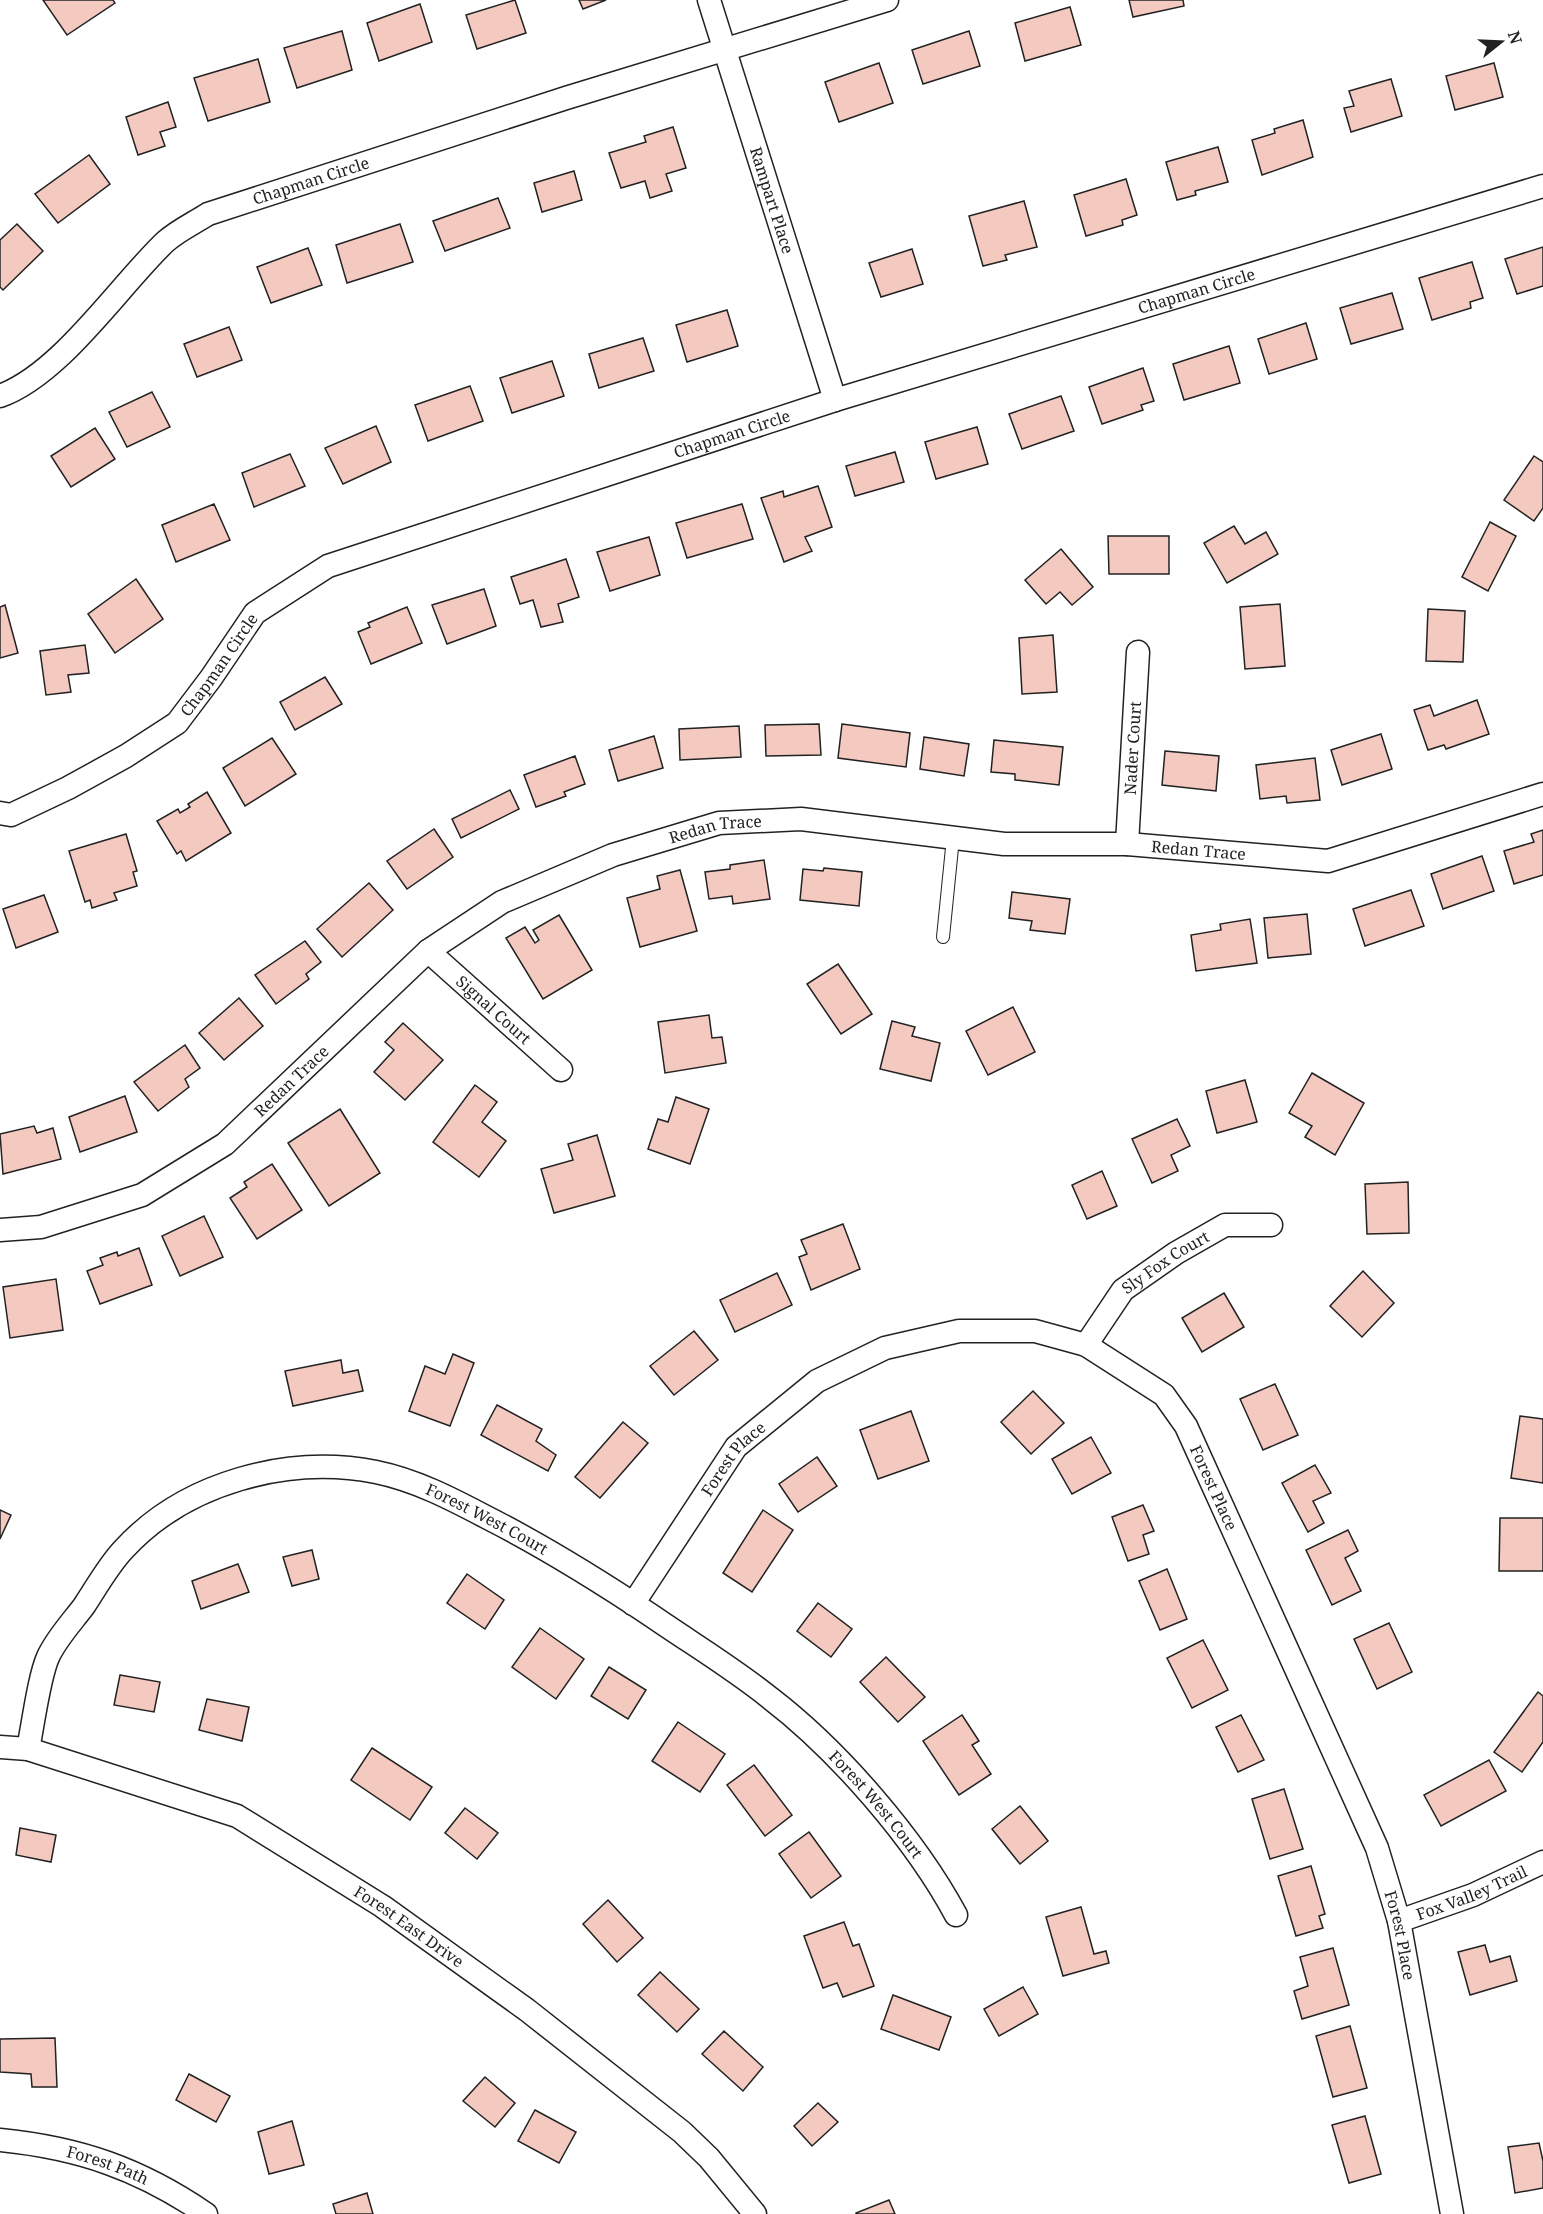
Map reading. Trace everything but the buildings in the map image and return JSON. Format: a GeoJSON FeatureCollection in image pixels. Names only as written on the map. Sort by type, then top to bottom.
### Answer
{"type":"FeatureCollection","features":[{"type":"Feature","properties":{"kind":"street","name":"Rampart Place"},"geometry":{"type":"LineString","coordinates":[[708,0],[835,400]]}},
{"type":"Feature","properties":{"kind":"street","name":"Chapman Circle"},"geometry":{"type":"LineString","coordinates":[[0,396],[40,373],[93,321],[167,240],[208,214],[566,98],[887,0]]}},
{"type":"Feature","properties":{"kind":"street","name":"Chapman Circle"},"geometry":{"type":"LineString","coordinates":[[0,813],[10,815],[68,788],[126,756],[177,723],[211,678],[255,612],[328,566],[835,400],[1543,186]]}},
{"type":"Feature","properties":{"kind":"street","name":"Nader Court"},"geometry":{"type":"LineString","coordinates":[[1127,843],[1138,652]]}},
{"type":"Feature","properties":{"kind":"street","name":"Redan Trace"},"geometry":{"type":"LineString","coordinates":[[0,1230],[41,1227],[142,1195],[225,1144],[428,951],[502,902],[613,855],[719,823],[801,819],[1004,844],[1127,843],[1328,861],[1543,794]]}},
{"type":"Feature","properties":{"kind":"street","name":"Signal Court"},"geometry":{"type":"LineString","coordinates":[[428,951],[561,1070]]}},
{"type":"Feature","properties":{"kind":"street","name":"Sly Fox Court"},"geometry":{"type":"LineString","coordinates":[[1086,1345],[1122,1290],[1176,1253],[1225,1225],[1271,1225]]}},
{"type":"Feature","properties":{"kind":"street","name":"Forest Place"},"geometry":{"type":"LineString","coordinates":[[633,1604],[736,1447],[817,1381],[885,1348],[959,1331],[1035,1331],[1086,1345],[1164,1395],[1186,1426],[1377,1848],[1399,1921],[1452,2214]]}},
{"type":"Feature","properties":{"kind":"street","name":"Forest West Court"},"geometry":{"type":"LineString","coordinates":[[28,1749],[47,1658],[123,1550],[160,1518],[192,1498],[227,1483],[263,1473],[301,1467],[338,1467],[376,1472],[412,1482],[447,1497],[540,1545],[633,1604],[771,1698],[830,1752],[904,1834],[941,1887],[956,1915]]}},
{"type":"Feature","properties":{"kind":"street","name":"Forest East Drive"},"geometry":{"type":"LineString","coordinates":[[0,1747],[28,1749],[237,1816],[382,1906],[527,2010],[682,2132],[709,2158],[755,2214]]}},
{"type":"Feature","properties":{"kind":"street","name":"Fox Valley Trail"},"geometry":{"type":"LineString","coordinates":[[1399,1921],[1473,1895],[1543,1862]]}},
{"type":"Feature","properties":{"kind":"street","name":"Forest Path"},"geometry":{"type":"LineString","coordinates":[[0,2140],[45,2144],[107,2161],[142,2175],[206,2214]]}},
{"type":"Feature","properties":{"kind":"lane"},"geometry":{"type":"LineString","coordinates":[[943,937],[952,838]]}}]}
